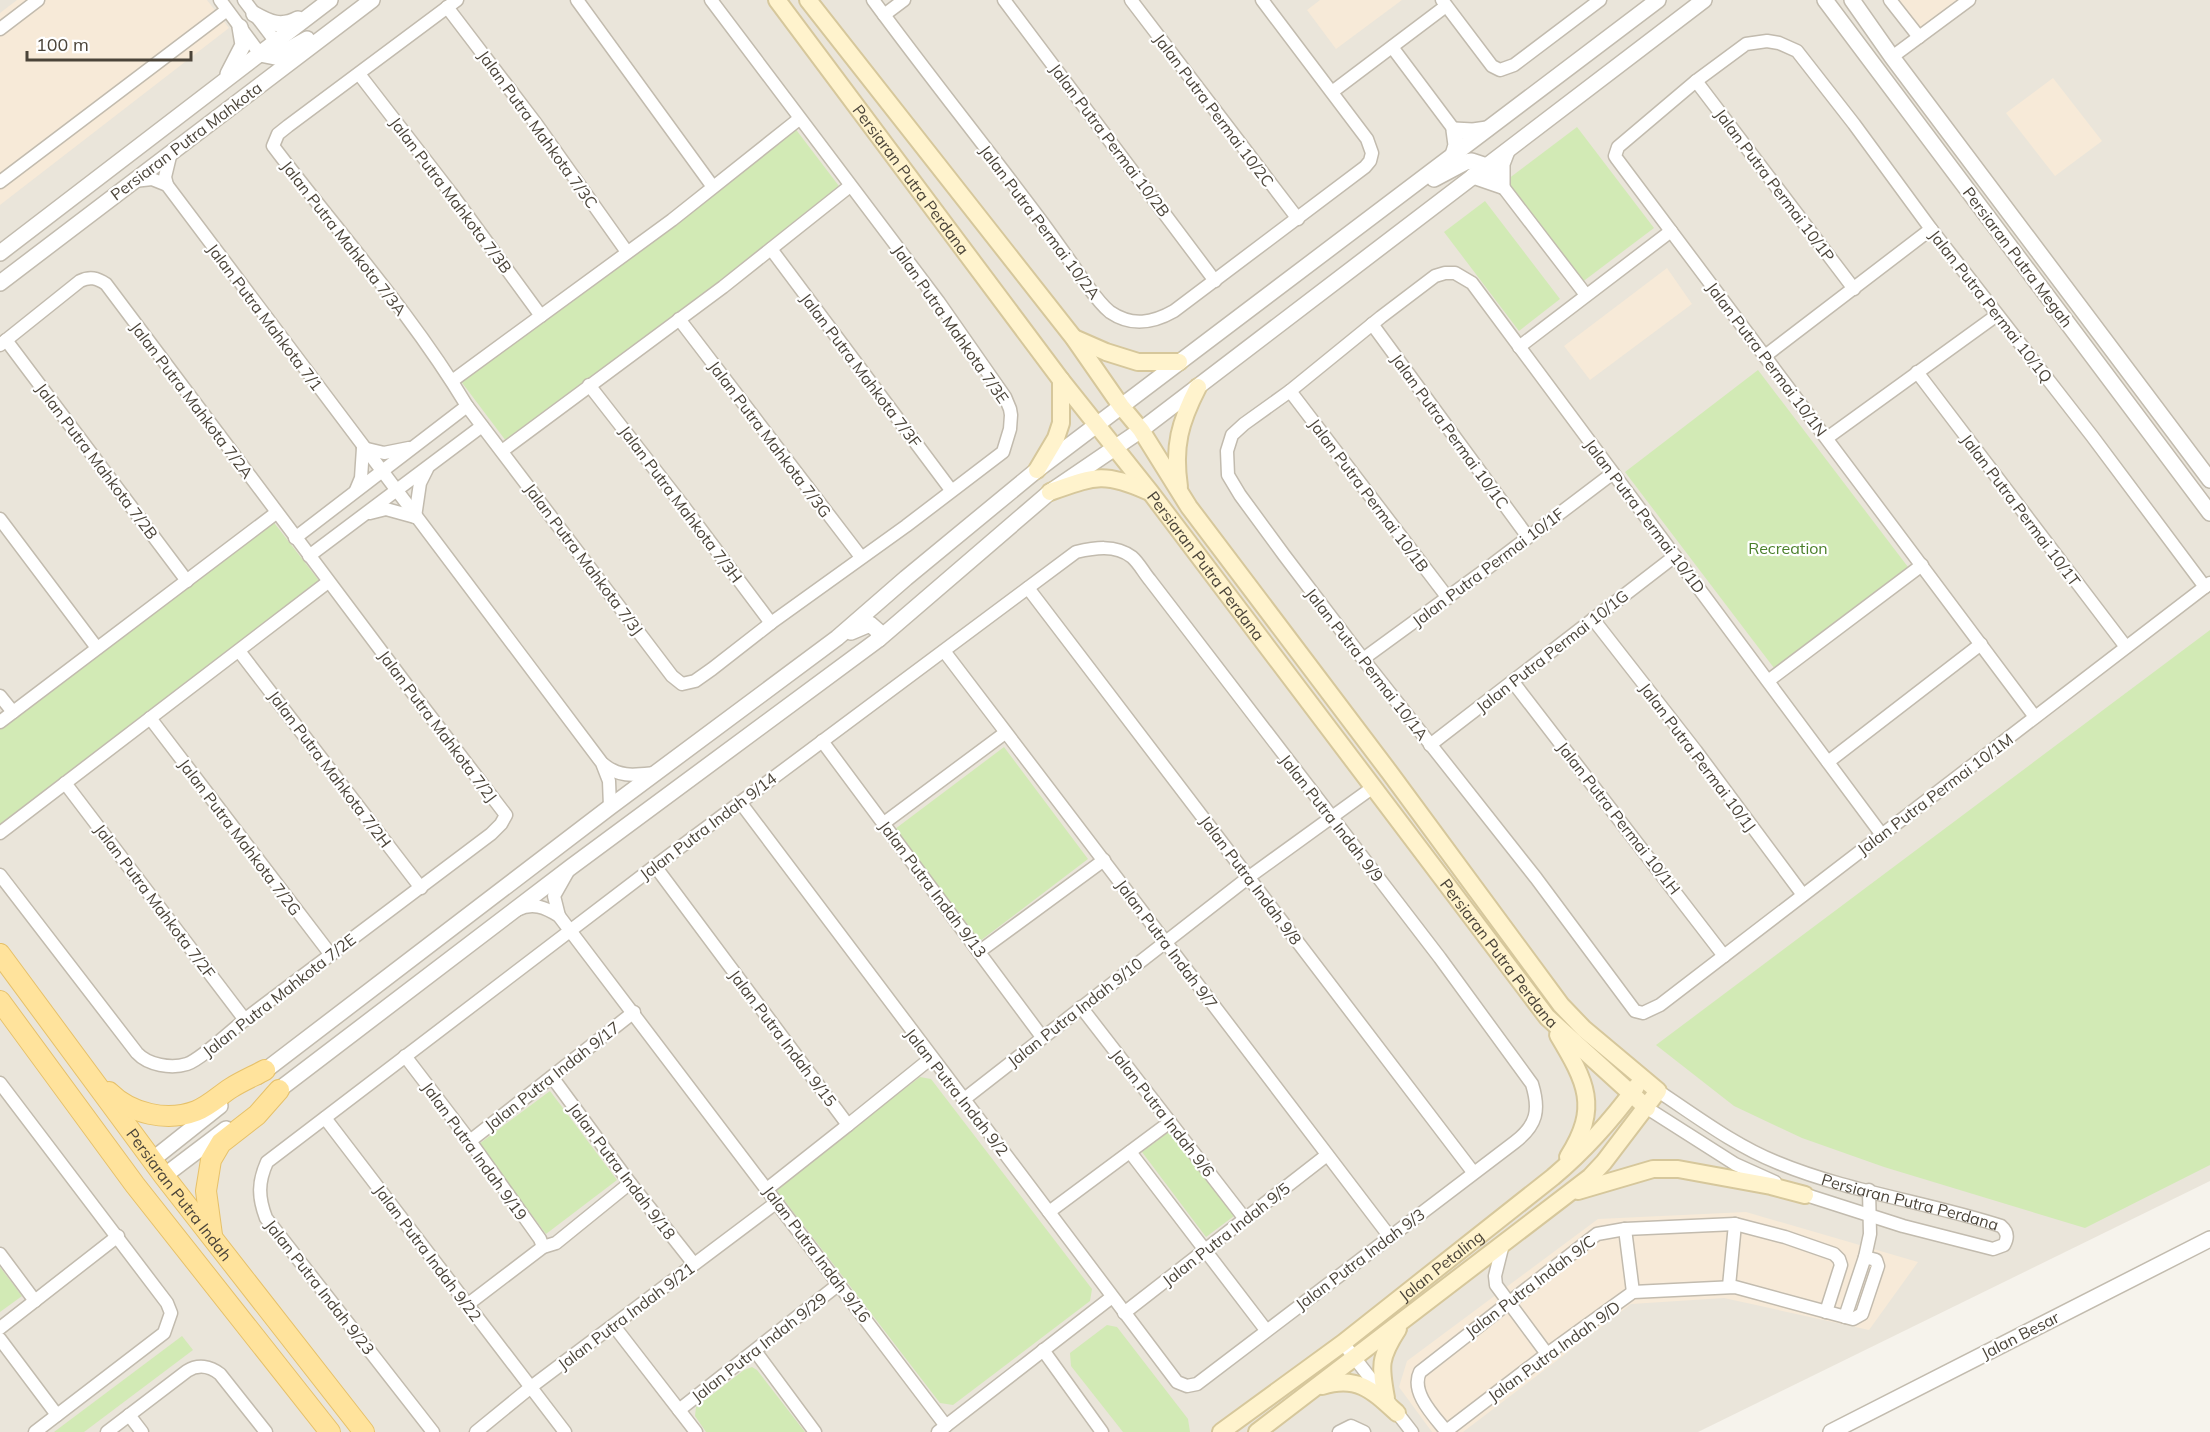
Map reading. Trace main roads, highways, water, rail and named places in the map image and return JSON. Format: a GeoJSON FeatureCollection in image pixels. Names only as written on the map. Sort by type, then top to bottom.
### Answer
{"type":"FeatureCollection","features":[{"type":"Feature","properties":{"kind":"main road","name":"Persiaran Putra Perdana"},"geometry":{"type":"LineString","coordinates":[[777,0],[1060,380],[1115,447],[1547,1017],[1647,1108]]}},
{"type":"Feature","properties":{"kind":"main road","name":"Persiaran Putra Perdana"},"geometry":{"type":"LineString","coordinates":[[808,0],[1073,337],[1141,430],[1189,507],[1383,763],[1561,1005],[1584,1029],[1658,1091]]}},
{"type":"Feature","properties":{"kind":"main road"},"geometry":{"type":"LineString","coordinates":[[1073,337],[1122,358],[1138,362],[1179,362]]}},
{"type":"Feature","properties":{"kind":"main road"},"geometry":{"type":"LineString","coordinates":[[1037,470],[1056,438],[1061,423],[1060,380]]}},
{"type":"Feature","properties":{"kind":"main road"},"geometry":{"type":"LineString","coordinates":[[1189,507],[1179,489],[1177,450],[1182,419],[1198,387]]}},
{"type":"Feature","properties":{"kind":"main road"},"geometry":{"type":"LineString","coordinates":[[1050,492],[1091,478],[1111,478],[1128,482],[1150,493]]}},
{"type":"Feature","properties":{"kind":"main road","name":"Persiaran Putra Indah"},"geometry":{"type":"LineString","coordinates":[[0,954],[84,1067],[155,1169],[212,1236],[363,1432]]}},
{"type":"Feature","properties":{"kind":"main road","name":"Persiaran Putra Indah"},"geometry":{"type":"LineString","coordinates":[[0,1001],[82,1114],[200,1269],[330,1432]]}},
{"type":"Feature","properties":{"kind":"main road"},"geometry":{"type":"LineString","coordinates":[[1547,1017],[1574,1062],[1581,1079],[1587,1111],[1584,1128],[1553,1177]]}},
{"type":"Feature","properties":{"kind":"main road"},"geometry":{"type":"LineString","coordinates":[[84,1067],[116,1099],[133,1109],[150,1115],[184,1115],[199,1110],[233,1087],[265,1070]]}},
{"type":"Feature","properties":{"kind":"main road","name":"Jalan Petaling"},"geometry":{"type":"LineString","coordinates":[[1221,1432],[1342,1343],[1581,1154],[1604,1129],[1642,1079]]}},
{"type":"Feature","properties":{"kind":"main road"},"geometry":{"type":"LineString","coordinates":[[212,1236],[206,1191],[212,1160],[221,1143],[257,1115],[279,1090]]}},
{"type":"Feature","properties":{"kind":"main road","name":"Jalan Petaling"},"geometry":{"type":"LineString","coordinates":[[1257,1432],[1590,1177],[1647,1108],[1658,1091]]}},
{"type":"Feature","properties":{"kind":"main road"},"geometry":{"type":"LineString","coordinates":[[82,1114],[100,1127],[130,1163],[155,1169],[155,1199],[184,1239],[200,1269]]}},
{"type":"Feature","properties":{"kind":"main road"},"geometry":{"type":"LineString","coordinates":[[1566,1196],[1608,1181],[1653,1169],[1678,1169],[1771,1186],[1805,1195]]}},
{"type":"Feature","properties":{"kind":"main road"},"geometry":{"type":"LineString","coordinates":[[1386,1398],[1381,1370],[1382,1358],[1403,1321]]}},
{"type":"Feature","properties":{"kind":"main road"},"geometry":{"type":"LineString","coordinates":[[265,1349],[282,1360],[301,1384],[306,1387],[312,1386],[315,1382],[314,1377],[288,1334]]}},
{"type":"Feature","properties":{"kind":"main road"},"geometry":{"type":"LineString","coordinates":[[1315,1388],[1334,1382],[1352,1382],[1376,1394],[1397,1413]]}},
{"type":"Feature","properties":{"kind":"main road"},"geometry":{"type":"LineString","coordinates":[[335,1432],[321,1408],[324,1401],[334,1403],[363,1432]]}},
{"type":"Feature","properties":{"kind":"park label","name":"Recreation"},"geometry":{"type":"Point","coordinates":[1788,548]}}]}
